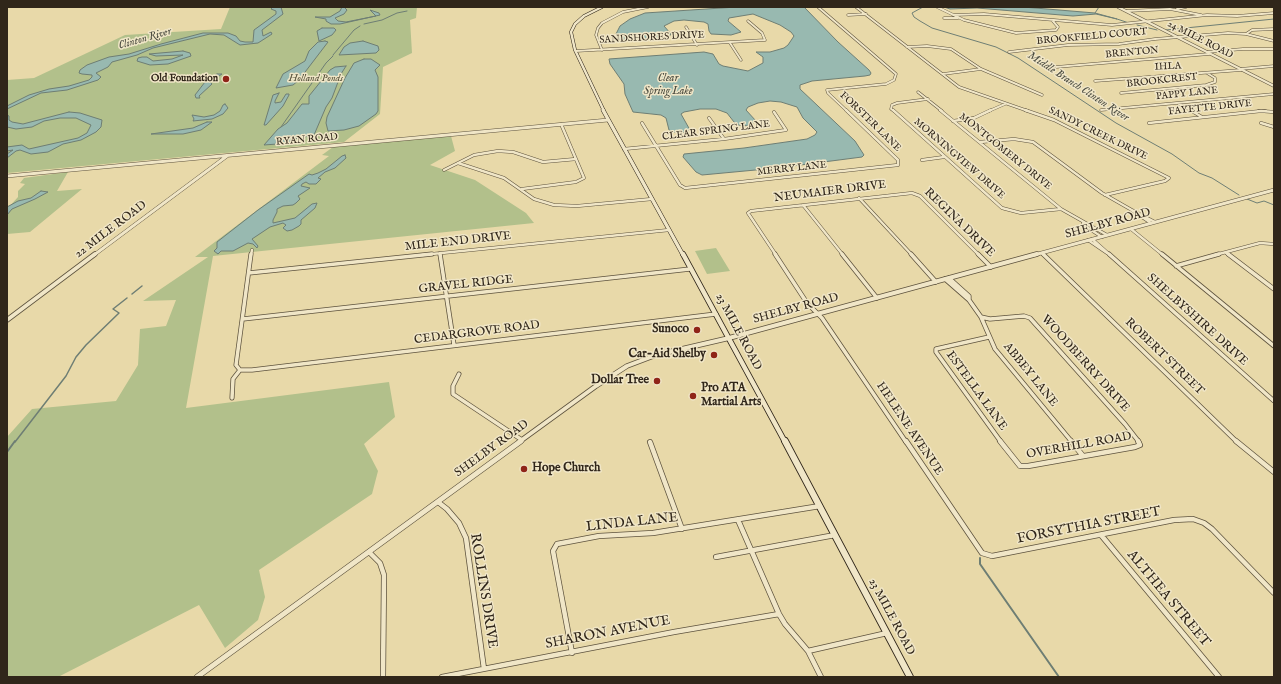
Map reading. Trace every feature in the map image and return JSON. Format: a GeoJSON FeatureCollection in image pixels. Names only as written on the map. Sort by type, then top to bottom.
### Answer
{"type":"FeatureCollection","features":[{"type":"Feature","properties":{"kind":"main road","name":"23 MILE ROAD"},"geometry":{"type":"LineString","coordinates":[[602,7],[584,16],[572,28],[571,32],[576,52],[608,120],[716,314],[758,395],[820,506],[910,677]]}},
{"type":"Feature","properties":{"kind":"street"},"geometry":{"type":"LineString","coordinates":[[602,50],[596,35],[598,28],[602,23],[623,12],[648,7]]}},
{"type":"Feature","properties":{"kind":"street"},"geometry":{"type":"LineString","coordinates":[[818,7],[896,74],[895,79],[900,81]]}},
{"type":"Feature","properties":{"kind":"street","name":"SANDY CREEK DRIVE"},"geometry":{"type":"LineString","coordinates":[[856,7],[962,89],[1054,120],[1169,178],[1165,181],[1105,195]]}},
{"type":"Feature","properties":{"kind":"street"},"geometry":{"type":"LineString","coordinates":[[937,7],[959,18],[1002,30],[1024,33],[1056,30],[1058,27],[1052,20]]}},
{"type":"Feature","properties":{"kind":"street","name":"24 MILE ROAD"},"geometry":{"type":"LineString","coordinates":[[1118,7],[1207,53],[1274,85]]}},
{"type":"Feature","properties":{"kind":"street"},"geometry":{"type":"LineString","coordinates":[[1127,11],[1175,9],[1186,7]]}},
{"type":"Feature","properties":{"kind":"street"},"geometry":{"type":"LineString","coordinates":[[1175,9],[1207,15]]}},
{"type":"Feature","properties":{"kind":"street"},"geometry":{"type":"LineString","coordinates":[[953,15],[984,14],[1112,25],[1207,15],[1237,16],[1274,13]]}},
{"type":"Feature","properties":{"kind":"street"},"geometry":{"type":"LineString","coordinates":[[848,16],[866,14]]}},
{"type":"Feature","properties":{"kind":"street"},"geometry":{"type":"LineString","coordinates":[[944,18],[959,18]]}},
{"type":"Feature","properties":{"kind":"street","name":"SANDSHORES DRIVE"},"geometry":{"type":"LineString","coordinates":[[576,52],[760,41],[765,39],[762,33],[748,21]]}},
{"type":"Feature","properties":{"kind":"street"},"geometry":{"type":"LineString","coordinates":[[686,27],[697,44]]}},
{"type":"Feature","properties":{"kind":"street"},"geometry":{"type":"LineString","coordinates":[[1246,34],[1254,29],[1274,29]]}},
{"type":"Feature","properties":{"kind":"street","name":"BROOKFIELD COURT"},"geometry":{"type":"LineString","coordinates":[[1009,52],[1068,45],[1120,44],[1177,37],[1228,33],[1246,34]]}},
{"type":"Feature","properties":{"kind":"street"},"geometry":{"type":"LineString","coordinates":[[1246,34],[1274,41]]}},
{"type":"Feature","properties":{"kind":"street"},"geometry":{"type":"LineString","coordinates":[[730,43],[741,60]]}},
{"type":"Feature","properties":{"kind":"street"},"geometry":{"type":"LineString","coordinates":[[907,47],[927,46],[951,49],[981,69],[1042,95]]}},
{"type":"Feature","properties":{"kind":"street","name":"BRENTON"},"geometry":{"type":"LineString","coordinates":[[1056,67],[1243,49],[1274,48]]}},
{"type":"Feature","properties":{"kind":"street","name":"IHLA"},"geometry":{"type":"LineString","coordinates":[[1095,81],[1172,74],[1207,73],[1274,66]]}},
{"type":"Feature","properties":{"kind":"street"},"geometry":{"type":"LineString","coordinates":[[943,74],[981,69]]}},
{"type":"Feature","properties":{"kind":"street","name":"BROOKCREST"},"geometry":{"type":"LineString","coordinates":[[1121,93],[1210,84],[1215,82],[1215,79],[1207,73]]}},
{"type":"Feature","properties":{"kind":"street","name":"FORSTER LANE"},"geometry":{"type":"LineString","coordinates":[[895,79],[880,84],[827,90],[898,160],[899,164]]}},
{"type":"Feature","properties":{"kind":"street","name":"MONTGOMERY DRIVE"},"geometry":{"type":"LineString","coordinates":[[918,92],[1061,209],[1102,236]]}},
{"type":"Feature","properties":{"kind":"street","name":"PAPPY LANE"},"geometry":{"type":"LineString","coordinates":[[1101,110],[1274,94]]}},
{"type":"Feature","properties":{"kind":"street","name":"MORNINGVIEW DRIVE"},"geometry":{"type":"LineString","coordinates":[[928,99],[897,103],[893,104],[891,107],[991,200],[1005,209],[1025,213],[1061,209]]}},
{"type":"Feature","properties":{"kind":"street"},"geometry":{"type":"LineString","coordinates":[[1178,103],[1202,117]]}},
{"type":"Feature","properties":{"kind":"street"},"geometry":{"type":"LineString","coordinates":[[953,121],[974,118],[1005,104]]}},
{"type":"Feature","properties":{"kind":"street","name":"FAYETTE DRIVE"},"geometry":{"type":"LineString","coordinates":[[1149,123],[1261,111],[1274,112]]}},
{"type":"Feature","properties":{"kind":"street","name":"CLEAR SPRING LANE"},"geometry":{"type":"LineString","coordinates":[[625,150],[724,139],[786,130],[774,112]]}},
{"type":"Feature","properties":{"kind":"street"},"geometry":{"type":"LineString","coordinates":[[708,118],[724,139]]}},
{"type":"Feature","properties":{"kind":"street","name":"RYAN ROAD"},"geometry":{"type":"LineString","coordinates":[[7,176],[608,120]]}},
{"type":"Feature","properties":{"kind":"street"},"geometry":{"type":"LineString","coordinates":[[642,123],[656,146]]}},
{"type":"Feature","properties":{"kind":"street"},"geometry":{"type":"LineString","coordinates":[[1261,123],[1274,127]]}},
{"type":"Feature","properties":{"kind":"street"},"geometry":{"type":"LineString","coordinates":[[522,189],[582,180],[584,176],[560,124]]}},
{"type":"Feature","properties":{"kind":"street"},"geometry":{"type":"LineString","coordinates":[[980,142],[1014,139],[1033,142],[1105,195],[1153,223]]}},
{"type":"Feature","properties":{"kind":"street","name":"MERRY LANE"},"geometry":{"type":"LineString","coordinates":[[656,146],[680,185],[685,188],[894,166],[899,164]]}},
{"type":"Feature","properties":{"kind":"street"},"geometry":{"type":"LineString","coordinates":[[444,170],[476,154],[503,151],[513,152],[543,162],[576,159]]}},
{"type":"Feature","properties":{"kind":"street","name":"22 MILE ROAD"},"geometry":{"type":"LineString","coordinates":[[7,320],[227,155]]}},
{"type":"Feature","properties":{"kind":"street"},"geometry":{"type":"LineString","coordinates":[[922,160],[944,157]]}},
{"type":"Feature","properties":{"kind":"street"},"geometry":{"type":"LineString","coordinates":[[458,163],[496,174],[522,189],[537,200],[548,204],[563,206],[652,199]]}},
{"type":"Feature","properties":{"kind":"street","name":"SHELBY ROAD"},"geometry":{"type":"LineString","coordinates":[[197,677],[438,502],[464,481],[596,386],[627,366],[656,355],[729,338],[1274,190]]}},
{"type":"Feature","properties":{"kind":"street","name":"NEUMAIER DRIVE"},"geometry":{"type":"LineString","coordinates":[[748,213],[803,204],[914,193]]}},
{"type":"Feature","properties":{"kind":"street","name":"REGINA DRIVE"},"geometry":{"type":"LineString","coordinates":[[914,193],[920,196],[991,267]]}},
{"type":"Feature","properties":{"kind":"street"},"geometry":{"type":"LineString","coordinates":[[860,198],[936,282]]}},
{"type":"Feature","properties":{"kind":"street"},"geometry":{"type":"LineString","coordinates":[[803,204],[877,298]]}},
{"type":"Feature","properties":{"kind":"street","name":"HELENE AVENUE"},"geometry":{"type":"LineString","coordinates":[[748,213],[748,217],[807,303],[822,318],[977,548],[984,554]]}},
{"type":"Feature","properties":{"kind":"street","name":"MONTGOMERY DRIVE"},"geometry":{"type":"LineString","coordinates":[[1083,223],[1088,224],[1107,235]]}},
{"type":"Feature","properties":{"kind":"street"},"geometry":{"type":"LineString","coordinates":[[1131,229],[1274,346]]}},
{"type":"Feature","properties":{"kind":"street","name":"MILE END DRIVE"},"geometry":{"type":"LineString","coordinates":[[249,273],[669,230]]}},
{"type":"Feature","properties":{"kind":"street","name":"SHELBYSHIRE DRIVE"},"geometry":{"type":"LineString","coordinates":[[1090,240],[1108,253],[1274,401]]}},
{"type":"Feature","properties":{"kind":"street"},"geometry":{"type":"LineString","coordinates":[[1176,266],[1260,243],[1274,244]]}},
{"type":"Feature","properties":{"kind":"street"},"geometry":{"type":"LineString","coordinates":[[232,398],[233,379],[240,370],[236,365],[252,250]]}},
{"type":"Feature","properties":{"kind":"street"},"geometry":{"type":"LineString","coordinates":[[440,253],[454,345]]}},
{"type":"Feature","properties":{"kind":"street","name":"ROBERT STREET"},"geometry":{"type":"LineString","coordinates":[[1042,253],[1238,442],[1274,472]]}},
{"type":"Feature","properties":{"kind":"street"},"geometry":{"type":"LineString","coordinates":[[1226,253],[1274,289]]}},
{"type":"Feature","properties":{"kind":"street","name":"GRAVEL RIDGE"},"geometry":{"type":"LineString","coordinates":[[243,319],[690,269]]}},
{"type":"Feature","properties":{"kind":"street","name":"ABBEY LANE"},"geometry":{"type":"LineString","coordinates":[[947,279],[970,300],[981,317],[989,337],[1001,357],[1083,456]]}},
{"type":"Feature","properties":{"kind":"street","name":"CEDARGROVE ROAD"},"geometry":{"type":"LineString","coordinates":[[240,370],[252,370],[716,314]]}},
{"type":"Feature","properties":{"kind":"street","name":"WOODBERRY DRIVE"},"geometry":{"type":"LineString","coordinates":[[981,317],[990,319],[1024,316],[1030,318],[1125,424],[1138,440],[1140,445]]}},
{"type":"Feature","properties":{"kind":"street","name":"ESTELLA LANE"},"geometry":{"type":"LineString","coordinates":[[989,337],[938,348],[936,352],[1015,462],[1020,466]]}},
{"type":"Feature","properties":{"kind":"street"},"geometry":{"type":"LineString","coordinates":[[459,374],[453,386],[453,394],[522,440]]}},
{"type":"Feature","properties":{"kind":"street"},"geometry":{"type":"LineString","coordinates":[[650,442],[682,529]]}},
{"type":"Feature","properties":{"kind":"street","name":"OVERHILL ROAD"},"geometry":{"type":"LineString","coordinates":[[1020,466],[1028,466],[1140,445]]}},
{"type":"Feature","properties":{"kind":"street","name":"ROLLINS DRIVE"},"geometry":{"type":"LineString","coordinates":[[438,502],[447,509],[459,523],[466,538],[484,669]]}},
{"type":"Feature","properties":{"kind":"street","name":"LINDA LANE"},"geometry":{"type":"LineString","coordinates":[[572,653],[553,551],[555,546],[560,543],[599,536],[635,535],[682,529],[820,506]]}},
{"type":"Feature","properties":{"kind":"street","name":"FORSYTHIA STREET"},"geometry":{"type":"LineString","coordinates":[[984,554],[992,556],[1184,518],[1200,521],[1212,529],[1274,593]]}},
{"type":"Feature","properties":{"kind":"street"},"geometry":{"type":"LineString","coordinates":[[738,520],[779,614],[785,624],[808,651],[821,677]]}},
{"type":"Feature","properties":{"kind":"street"},"geometry":{"type":"LineString","coordinates":[[716,557],[835,535]]}},
{"type":"Feature","properties":{"kind":"street","name":"ALTHEA STREET"},"geometry":{"type":"LineString","coordinates":[[1101,535],[1219,677]]}},
{"type":"Feature","properties":{"kind":"street"},"geometry":{"type":"LineString","coordinates":[[369,552],[380,563],[384,575],[383,677]]}},
{"type":"Feature","properties":{"kind":"street","name":"SHARON AVENUE"},"geometry":{"type":"LineString","coordinates":[[442,677],[674,632],[779,614]]}},
{"type":"Feature","properties":{"kind":"street"},"geometry":{"type":"LineString","coordinates":[[808,651],[887,633]]}},
{"type":"Feature","properties":{"kind":"green space","name":"Holland Ponds"},"geometry":{"type":"Polygon","coordinates":[[[230,7],[417,7],[416,18],[410,20],[412,53],[383,67],[380,114],[344,142],[7,173],[7,80],[34,78],[125,35],[221,29],[230,7]]]}},
{"type":"Feature","properties":{"kind":"green space"},"geometry":{"type":"Polygon","coordinates":[[[451,136],[455,151],[430,165],[475,180],[526,213],[534,223],[213,256],[186,408],[389,382],[395,417],[364,444],[378,471],[372,494],[259,570],[265,597],[258,620],[225,648],[199,605],[58,677],[7,677],[7,437],[32,409],[116,401],[138,365],[140,329],[166,326],[176,300],[143,301],[208,257],[195,257],[329,156],[322,155],[333,147],[451,136]]]}},
{"type":"Feature","properties":{"kind":"green space"},"geometry":{"type":"Polygon","coordinates":[[[68,172],[57,191],[82,189],[30,232],[7,234],[7,209],[18,197],[18,191],[25,184],[20,183],[24,178],[68,172]]]}},
{"type":"Feature","properties":{"kind":"green space"},"geometry":{"type":"Polygon","coordinates":[[[716,248],[730,271],[707,274],[695,251],[716,248]]]}},
{"type":"Feature","properties":{"kind":"water"},"geometry":{"type":"Polygon","coordinates":[[[273,7],[281,7],[283,14],[262,30],[263,36],[271,32],[272,34],[258,43],[240,45],[224,35],[210,34],[153,48],[137,55],[112,62],[108,67],[96,73],[101,77],[98,80],[67,90],[41,93],[7,109],[7,106],[29,95],[89,80],[92,75],[79,73],[80,70],[87,65],[109,57],[129,54],[203,33],[228,33],[236,36],[240,41],[253,42],[254,30],[276,14],[276,11],[271,9],[273,7]]]}},
{"type":"Feature","properties":{"kind":"water"},"geometry":{"type":"Polygon","coordinates":[[[342,7],[347,10],[344,14],[335,18],[338,21],[346,22],[372,17],[340,24],[331,24],[326,21],[326,19],[315,17],[330,17],[340,11],[342,7]]]}},
{"type":"Feature","properties":{"kind":"water","name":"Clear Spring Lake"},"geometry":{"type":"Polygon","coordinates":[[[737,7],[804,7],[838,42],[869,70],[871,73],[870,75],[812,81],[800,85],[800,89],[855,141],[864,155],[862,157],[777,168],[702,175],[696,172],[683,157],[684,154],[744,148],[807,139],[815,135],[817,132],[803,118],[797,107],[781,102],[770,101],[758,103],[748,107],[746,110],[756,121],[749,126],[738,125],[727,113],[716,109],[700,109],[684,112],[681,114],[690,130],[682,133],[672,132],[669,130],[666,118],[661,115],[633,112],[625,94],[624,84],[610,64],[609,59],[704,52],[713,54],[719,64],[723,66],[748,71],[763,63],[763,57],[756,52],[770,52],[784,48],[794,36],[791,32],[780,25],[753,14],[729,18],[728,21],[741,32],[731,35],[711,34],[708,24],[704,22],[684,20],[674,21],[664,26],[671,34],[668,38],[623,40],[618,39],[616,34],[620,26],[630,19],[645,13],[737,7]]]}},
{"type":"Feature","properties":{"kind":"water"},"geometry":{"type":"Polygon","coordinates":[[[944,7],[1023,7],[1095,13],[1117,19],[1096,14],[1073,16],[977,8],[950,9],[944,7]]]}},
{"type":"Feature","properties":{"kind":"water"},"geometry":{"type":"Polygon","coordinates":[[[370,10],[379,13],[380,15],[376,16],[370,10]]]}},
{"type":"Feature","properties":{"kind":"water"},"geometry":{"type":"Polygon","coordinates":[[[322,28],[334,28],[336,30],[332,35],[319,41],[317,31],[322,28]]]}},
{"type":"Feature","properties":{"kind":"water"},"geometry":{"type":"Polygon","coordinates":[[[363,41],[378,46],[379,50],[376,53],[339,55],[344,47],[350,43],[363,41]]]}},
{"type":"Feature","properties":{"kind":"water"},"geometry":{"type":"Polygon","coordinates":[[[318,42],[328,42],[299,80],[293,85],[276,88],[283,74],[305,61],[309,51],[318,42]]]}},
{"type":"Feature","properties":{"kind":"water"},"geometry":{"type":"Polygon","coordinates":[[[183,51],[190,53],[191,56],[168,64],[150,65],[137,61],[138,58],[142,57],[147,57],[153,61],[172,59],[183,55],[156,56],[149,54],[183,51]]]}},
{"type":"Feature","properties":{"kind":"water"},"geometry":{"type":"Polygon","coordinates":[[[364,59],[371,59],[380,65],[375,70],[378,77],[378,111],[359,126],[344,130],[328,131],[326,123],[327,117],[345,78],[354,63],[364,59]]]}},
{"type":"Feature","properties":{"kind":"water"},"geometry":{"type":"Polygon","coordinates":[[[346,66],[314,135],[294,139],[291,143],[264,145],[278,129],[287,123],[302,104],[309,104],[309,96],[330,70],[335,67],[346,66]]]}},
{"type":"Feature","properties":{"kind":"water"},"geometry":{"type":"Polygon","coordinates":[[[217,74],[222,74],[210,82],[212,84],[199,96],[200,98],[196,98],[195,95],[205,82],[217,74]]]}},
{"type":"Feature","properties":{"kind":"water"},"geometry":{"type":"Polygon","coordinates":[[[279,93],[275,103],[281,102],[286,94],[289,95],[283,106],[266,125],[264,125],[273,95],[279,93]]]}},
{"type":"Feature","properties":{"kind":"water"},"geometry":{"type":"Polygon","coordinates":[[[225,104],[228,108],[223,114],[212,119],[193,121],[194,119],[192,115],[204,117],[214,115],[220,111],[225,104]]]}},
{"type":"Feature","properties":{"kind":"water"},"geometry":{"type":"Polygon","coordinates":[[[69,112],[80,113],[102,120],[101,127],[96,132],[81,140],[63,144],[48,152],[31,154],[20,150],[16,151],[7,158],[7,154],[13,150],[7,151],[7,147],[22,145],[29,149],[78,138],[87,133],[91,125],[76,118],[60,118],[44,121],[32,127],[16,129],[7,127],[7,115],[9,116],[9,120],[12,122],[23,124],[69,112]]]}},
{"type":"Feature","properties":{"kind":"water"},"geometry":{"type":"Polygon","coordinates":[[[207,122],[212,122],[201,130],[183,134],[151,134],[193,128],[207,122]]]}},
{"type":"Feature","properties":{"kind":"water"},"geometry":{"type":"Polygon","coordinates":[[[345,155],[346,158],[335,168],[325,172],[318,178],[321,179],[316,184],[309,184],[306,182],[302,184],[301,186],[310,188],[298,196],[300,199],[296,203],[277,209],[273,223],[295,218],[312,204],[317,203],[315,208],[301,220],[301,224],[299,226],[287,231],[283,228],[286,225],[283,223],[270,227],[252,239],[258,246],[257,248],[253,244],[248,243],[233,251],[221,251],[218,254],[214,251],[217,248],[217,242],[258,210],[309,174],[312,175],[326,169],[345,155]]]}},
{"type":"Feature","properties":{"kind":"water"},"geometry":{"type":"Polygon","coordinates":[[[41,191],[48,192],[12,209],[7,215],[7,207],[18,201],[31,198],[41,191]]]}},
{"type":"Feature","properties":{"kind":"waterway","name":"Middle Branch Clinton River"},"geometry":{"type":"LineString","coordinates":[[923,7],[912,13],[914,17],[920,21],[932,28],[996,47],[1018,58],[1116,123],[1172,154],[1199,173],[1212,178],[1239,195]]}},
{"type":"Feature","properties":{"kind":"waterway"},"geometry":{"type":"LineString","coordinates":[[1095,13],[1099,7]]}},
{"type":"Feature","properties":{"kind":"waterway"},"geometry":{"type":"LineString","coordinates":[[364,24],[382,20],[397,13],[407,11]]}},
{"type":"Feature","properties":{"kind":"waterway"},"geometry":{"type":"LineString","coordinates":[[1117,19],[1129,23]]}},
{"type":"Feature","properties":{"kind":"waterway"},"geometry":{"type":"LineString","coordinates":[[1166,30],[1274,19]]}},
{"type":"Feature","properties":{"kind":"waterway"},"geometry":{"type":"LineString","coordinates":[[1137,25],[1157,30]]}},
{"type":"Feature","properties":{"kind":"waterway"},"geometry":{"type":"LineString","coordinates":[[333,55],[354,30],[360,26]]}},
{"type":"Feature","properties":{"kind":"waterway"},"geometry":{"type":"LineString","coordinates":[[281,127],[326,63],[333,56]]}},
{"type":"Feature","properties":{"kind":"waterway","name":"Middle Branch Clinton River"},"geometry":{"type":"LineString","coordinates":[[1247,199],[1257,203],[1264,201],[1274,205]]}},
{"type":"Feature","properties":{"kind":"waterway"},"geometry":{"type":"LineString","coordinates":[[132,294],[142,286]]}},
{"type":"Feature","properties":{"kind":"waterway"},"geometry":{"type":"LineString","coordinates":[[15,442],[66,376],[76,357],[86,345],[119,313],[113,309],[127,298]]}},
{"type":"Feature","properties":{"kind":"waterway"},"geometry":{"type":"LineString","coordinates":[[7,452],[15,441]]}},
{"type":"Feature","properties":{"kind":"waterway"},"geometry":{"type":"LineString","coordinates":[[980,558],[980,564],[1059,677]]}},
{"type":"Feature","properties":{"kind":"place","name":"Old Foundation"},"geometry":{"type":"Point","coordinates":[226,79]}},
{"type":"Feature","properties":{"kind":"place","name":"Sunoco"},"geometry":{"type":"Point","coordinates":[697,330]}},
{"type":"Feature","properties":{"kind":"place","name":"Car-Aid Shelby"},"geometry":{"type":"Point","coordinates":[714,355]}},
{"type":"Feature","properties":{"kind":"place","name":"Dollar Tree"},"geometry":{"type":"Point","coordinates":[657,381]}},
{"type":"Feature","properties":{"kind":"place","name":"Pro ATA Martial Arts"},"geometry":{"type":"Point","coordinates":[693,396]}},
{"type":"Feature","properties":{"kind":"place","name":"Hope Church"},"geometry":{"type":"Point","coordinates":[524,469]}},
{"type":"Feature","properties":{"kind":"water label","name":"Clinton River"},"geometry":{"type":"Point","coordinates":[145,39]}}]}
